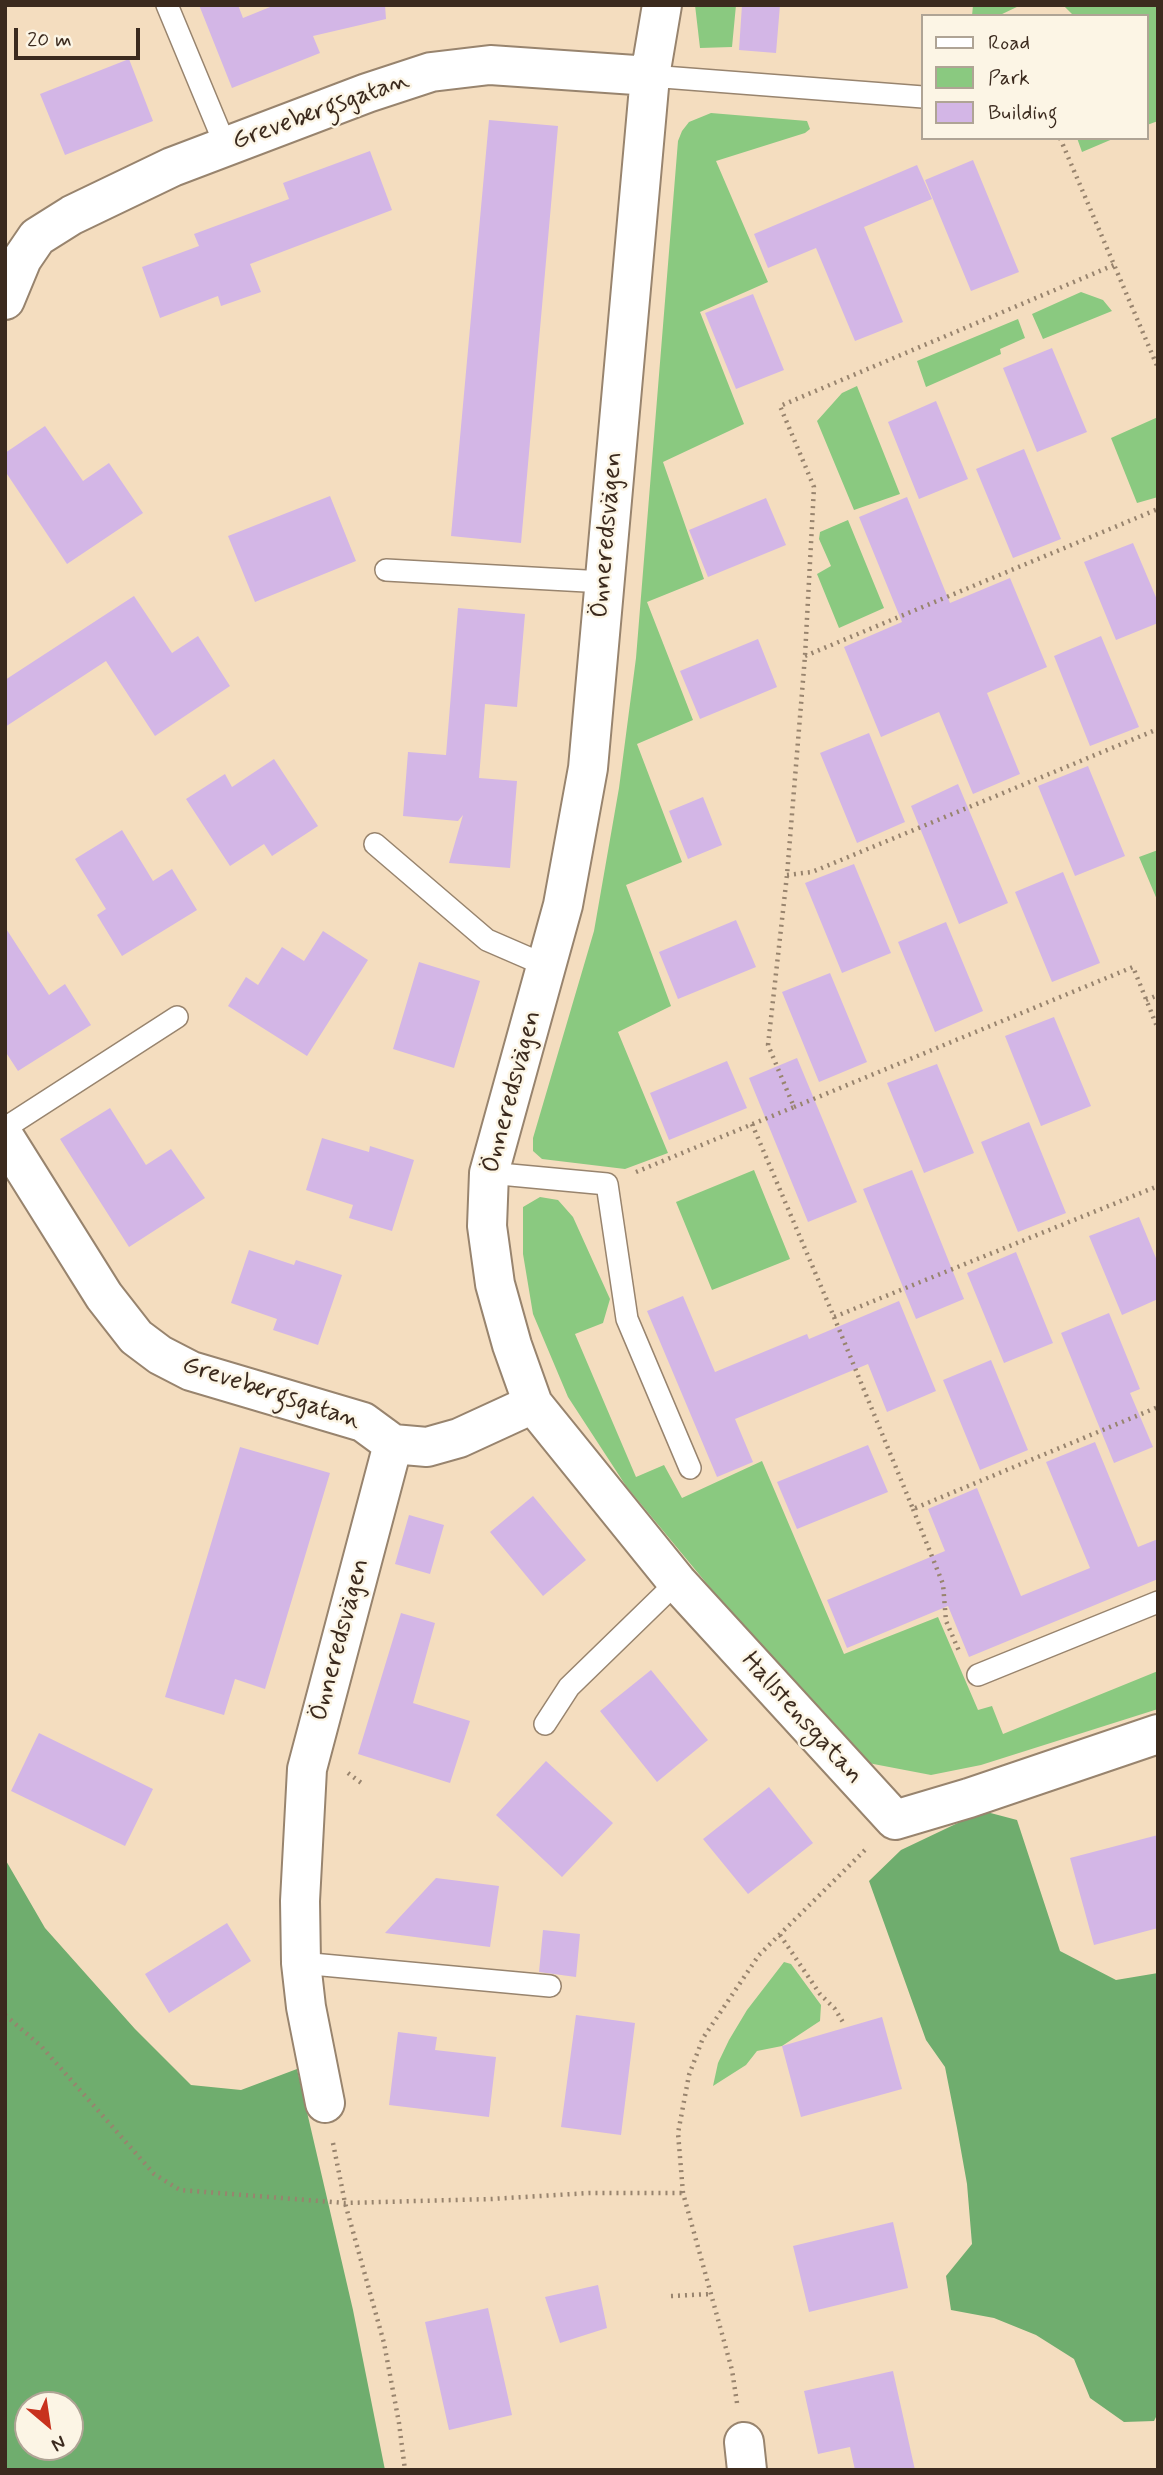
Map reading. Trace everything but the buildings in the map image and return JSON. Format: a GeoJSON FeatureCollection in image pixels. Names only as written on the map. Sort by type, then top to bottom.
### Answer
{"type":"FeatureCollection","features":[{"type":"Feature","properties":{"kind":"street","name":"Önneredsvägen"},"geometry":{"type":"LineString","coordinates":[[533,1404],[512,1345],[495,1284],[486,1226],[489,1173],[563,905],[588,768],[650,76],[662,5]]}},
{"type":"Feature","properties":{"kind":"street","name":"Grevebergsgatan"},"geometry":{"type":"LineString","coordinates":[[5,300],[14,251],[72,215],[172,167],[367,93],[431,72],[490,65],[650,76]]}},
{"type":"Feature","properties":{"kind":"street","name":"Grevebergsgatan"},"geometry":{"type":"LineString","coordinates":[[5,1138],[104,1296],[136,1337],[160,1355],[191,1371],[363,1422],[393,1444]]}},
{"type":"Feature","properties":{"kind":"street"},"geometry":{"type":"LineString","coordinates":[[393,1444],[427,1447],[459,1438],[533,1404]]}},
{"type":"Feature","properties":{"kind":"street","name":"Hallstensgatan"},"geometry":{"type":"LineString","coordinates":[[533,1404],[677,1582],[895,1820]]}},
{"type":"Feature","properties":{"kind":"street","name":"Önneredsvägen"},"geometry":{"type":"LineString","coordinates":[[325,2103],[306,2007],[301,1963],[300,1901],[307,1769],[393,1444]]}},
{"type":"Feature","properties":{"kind":"street"},"geometry":{"type":"LineString","coordinates":[[895,1820],[1158,1734]]}},
{"type":"Feature","properties":{"kind":"lane"},"geometry":{"type":"LineString","coordinates":[[167,5],[226,146]]}},
{"type":"Feature","properties":{"kind":"lane"},"geometry":{"type":"LineString","coordinates":[[650,76],[922,97]]}},
{"type":"Feature","properties":{"kind":"lane"},"geometry":{"type":"LineString","coordinates":[[386,570],[604,582]]}},
{"type":"Feature","properties":{"kind":"lane"},"geometry":{"type":"LineString","coordinates":[[374,844],[487,940],[547,966]]}},
{"type":"Feature","properties":{"kind":"lane"},"geometry":{"type":"LineString","coordinates":[[5,1128],[177,1017]]}},
{"type":"Feature","properties":{"kind":"lane"},"geometry":{"type":"LineString","coordinates":[[489,1173],[607,1184],[627,1319],[690,1468]]}},
{"type":"Feature","properties":{"kind":"lane"},"geometry":{"type":"LineString","coordinates":[[545,1724],[569,1687],[677,1582]]}},
{"type":"Feature","properties":{"kind":"lane"},"geometry":{"type":"LineString","coordinates":[[978,1675],[1158,1602]]}},
{"type":"Feature","properties":{"kind":"lane"},"geometry":{"type":"LineString","coordinates":[[301,1963],[550,1986]]}},
{"type":"Feature","properties":{"kind":"path"},"geometry":{"type":"LineString","coordinates":[[1061,140],[1158,368]]}},
{"type":"Feature","properties":{"kind":"path"},"geometry":{"type":"LineString","coordinates":[[794,1107],[768,1045],[787,875],[805,656],[814,487],[780,406],[1114,265]]}},
{"type":"Feature","properties":{"kind":"path"},"geometry":{"type":"LineString","coordinates":[[805,656],[1158,509]]}},
{"type":"Feature","properties":{"kind":"path"},"geometry":{"type":"LineString","coordinates":[[787,875],[812,872],[1158,729]]}},
{"type":"Feature","properties":{"kind":"path"},"geometry":{"type":"LineString","coordinates":[[607,1184],[1133,967],[1158,1029]]}},
{"type":"Feature","properties":{"kind":"path"},"geometry":{"type":"LineString","coordinates":[[1146,1000],[1158,995]]}},
{"type":"Feature","properties":{"kind":"path"},"geometry":{"type":"LineString","coordinates":[[752,1124],[943,1584],[946,1621],[966,1669],[978,1675]]}},
{"type":"Feature","properties":{"kind":"path"},"geometry":{"type":"LineString","coordinates":[[834,1317],[1158,1186]]}},
{"type":"Feature","properties":{"kind":"path"},"geometry":{"type":"LineString","coordinates":[[913,1509],[1158,1406]]}},
{"type":"Feature","properties":{"kind":"path"},"geometry":{"type":"LineString","coordinates":[[745,2456],[732,2370],[683,2193],[678,2133],[689,2075],[703,2038],[760,1955],[895,1820]]}},
{"type":"Feature","properties":{"kind":"path"},"geometry":{"type":"LineString","coordinates":[[780,1935],[820,1994],[841,2015],[844,2024]]}},
{"type":"Feature","properties":{"kind":"path"},"geometry":{"type":"LineString","coordinates":[[5,2014],[41,2046],[153,2174],[180,2190],[345,2203],[589,2193],[683,2193]]}},
{"type":"Feature","properties":{"kind":"path"},"geometry":{"type":"LineString","coordinates":[[325,2103],[345,2203],[384,2343],[405,2470]]}},
{"type":"Feature","properties":{"kind":"path"},"geometry":{"type":"LineString","coordinates":[[671,2296],[711,2294]]}},
{"type":"Feature","properties":{"kind":"green space"},"geometry":{"type":"Polygon","coordinates":[[[695,5],[736,5],[732,47],[700,48],[695,5]]]}},
{"type":"Feature","properties":{"kind":"green space"},"geometry":{"type":"Polygon","coordinates":[[[973,5],[1021,5],[1002,14],[972,14],[973,5]]]}},
{"type":"Feature","properties":{"kind":"green space"},"geometry":{"type":"Polygon","coordinates":[[[1063,5],[1158,5],[1158,121],[1149,124],[1149,14],[1072,14],[1063,5]]]}},
{"type":"Feature","properties":{"kind":"green space"},"geometry":{"type":"Polygon","coordinates":[[[711,113],[807,121],[810,129],[805,133],[716,161],[768,282],[700,312],[744,424],[663,462],[704,579],[647,602],[693,720],[637,744],[682,862],[626,885],[671,1006],[618,1032],[668,1153],[625,1169],[542,1159],[533,1151],[533,1138],[594,931],[619,788],[636,658],[678,141],[689,122],[711,113]]]}},
{"type":"Feature","properties":{"kind":"green space"},"geometry":{"type":"Polygon","coordinates":[[[1078,140],[1110,140],[1082,152],[1078,140]]]}},
{"type":"Feature","properties":{"kind":"green space"},"geometry":{"type":"Polygon","coordinates":[[[1081,292],[1103,300],[1112,311],[1043,339],[1032,314],[1081,292]]]}},
{"type":"Feature","properties":{"kind":"green space"},"geometry":{"type":"Polygon","coordinates":[[[1018,319],[1025,338],[1000,349],[1001,354],[926,387],[917,361],[1018,319]]]}},
{"type":"Feature","properties":{"kind":"green space"},"geometry":{"type":"Polygon","coordinates":[[[857,386],[900,494],[854,510],[817,421],[842,393],[857,386]]]}},
{"type":"Feature","properties":{"kind":"green space"},"geometry":{"type":"Polygon","coordinates":[[[1158,417],[1158,497],[1137,503],[1111,438],[1158,417]]]}},
{"type":"Feature","properties":{"kind":"green space"},"geometry":{"type":"Polygon","coordinates":[[[848,520],[884,608],[839,628],[817,574],[831,566],[819,539],[820,532],[848,520]]]}},
{"type":"Feature","properties":{"kind":"green space"},"geometry":{"type":"Polygon","coordinates":[[[1158,850],[1158,902],[1139,857],[1158,850]]]}},
{"type":"Feature","properties":{"kind":"green space"},"geometry":{"type":"Polygon","coordinates":[[[754,1170],[790,1259],[712,1290],[676,1202],[754,1170]]]}},
{"type":"Feature","properties":{"kind":"green space"},"geometry":{"type":"Polygon","coordinates":[[[540,1197],[558,1200],[573,1217],[610,1299],[603,1323],[575,1334],[636,1477],[664,1465],[682,1498],[762,1461],[844,1654],[938,1617],[978,1710],[992,1706],[1003,1734],[1158,1671],[1158,1709],[981,1765],[931,1775],[863,1762],[818,1718],[626,1486],[568,1397],[533,1314],[523,1254],[523,1207],[540,1197]]]}},
{"type":"Feature","properties":{"kind":"green space"},"geometry":{"type":"Polygon","coordinates":[[[983,1811],[1017,1820],[1060,1951],[1116,1980],[1158,1973],[1158,2413],[1154,2421],[1124,2422],[1090,2398],[1074,2359],[1036,2335],[994,2318],[951,2310],[946,2276],[972,2244],[967,2184],[957,2128],[945,2067],[926,2040],[869,1881],[901,1850],[983,1811]]]}},
{"type":"Feature","properties":{"kind":"green space"},"geometry":{"type":"Polygon","coordinates":[[[5,1859],[45,1928],[135,2029],[191,2085],[241,2090],[297,2069],[353,2310],[385,2470],[5,2470],[5,1859]]]}},
{"type":"Feature","properties":{"kind":"green space"},"geometry":{"type":"Polygon","coordinates":[[[784,1962],[791,1964],[821,2005],[820,2021],[782,2046],[757,2051],[746,2065],[713,2086],[718,2063],[729,2040],[747,2010],[784,1962]]]}}]}
